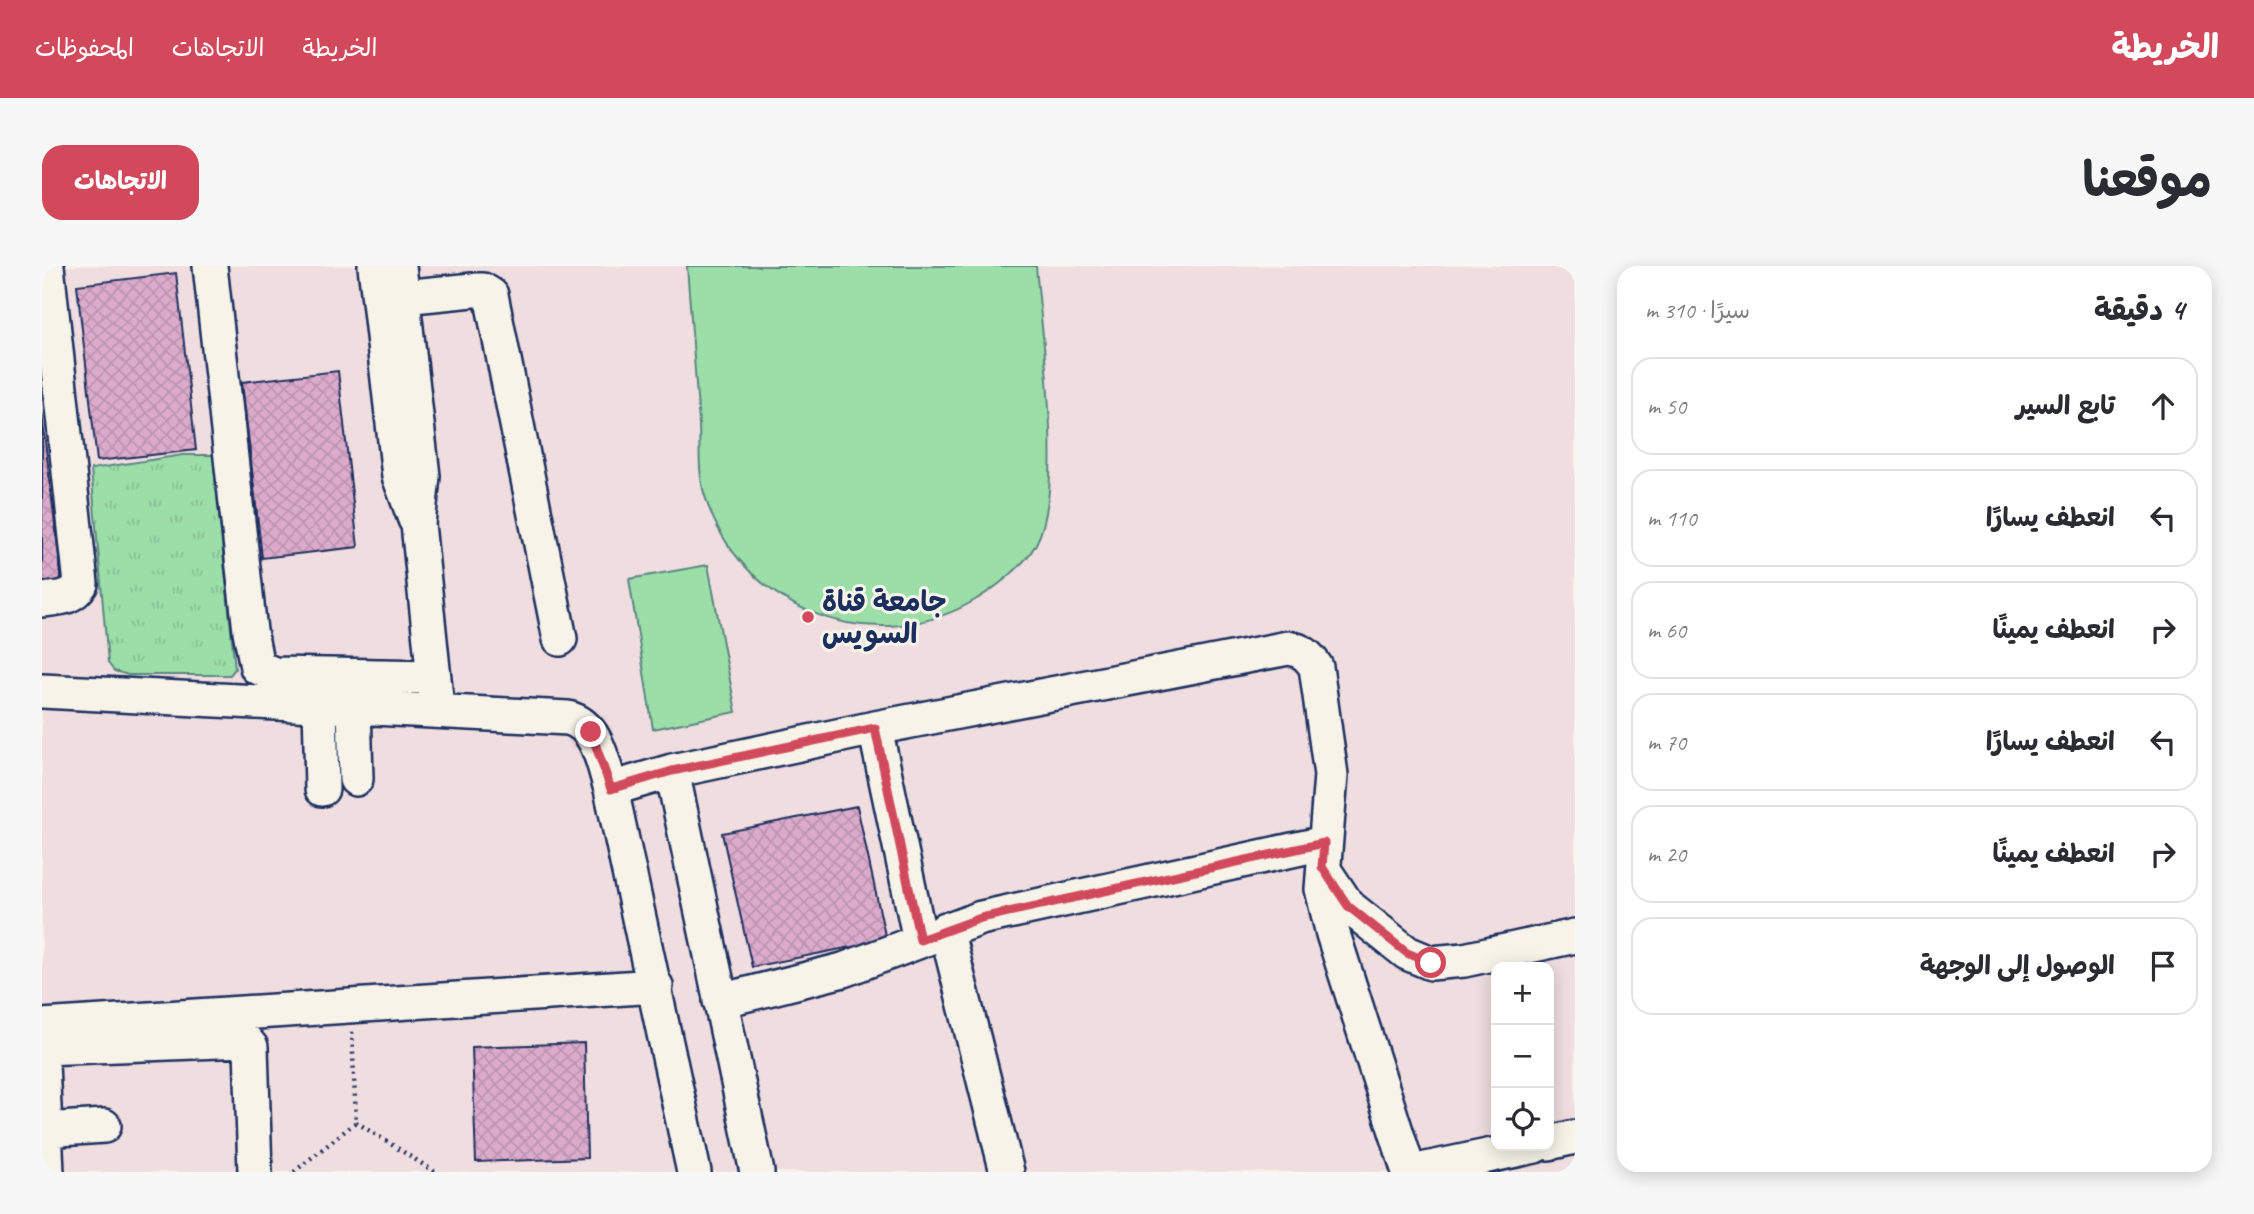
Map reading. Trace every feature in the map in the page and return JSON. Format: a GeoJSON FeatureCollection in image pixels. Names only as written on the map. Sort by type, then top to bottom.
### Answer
{"type":"FeatureCollection","features":[{"type":"Feature","properties":{"kind":"lane"},"geometry":{"type":"LineString","coordinates":[[42,600],[76,593],[81,584],[47,266]]}},
{"type":"Feature","properties":{"kind":"lane"},"geometry":{"type":"LineString","coordinates":[[210,266],[250,631],[257,667],[274,674],[434,677]]}},
{"type":"Feature","properties":{"kind":"lane"},"geometry":{"type":"LineString","coordinates":[[375,266],[403,493],[418,524]]}},
{"type":"Feature","properties":{"kind":"lane"},"geometry":{"type":"LineString","coordinates":[[438,710],[418,524],[424,475],[401,281],[483,290],[491,295],[560,639]]}},
{"type":"Feature","properties":{"kind":"lane"},"geometry":{"type":"LineString","coordinates":[[611,789],[672,771],[875,728],[1288,648],[1299,650],[1310,656],[1316,667],[1329,761],[1329,813],[1323,855],[1322,889],[1333,934],[1411,1172],[1511,1151]]}},
{"type":"Feature","properties":{"kind":"lane"},"geometry":{"type":"LineString","coordinates":[[42,691],[320,703],[578,720],[591,732],[611,789],[656,986],[694,1172]]}},
{"type":"Feature","properties":{"kind":"lane"},"geometry":{"type":"LineString","coordinates":[[320,703],[323,789]]}},
{"type":"Feature","properties":{"kind":"lane"},"geometry":{"type":"LineString","coordinates":[[354,705],[356,779]]}},
{"type":"Feature","properties":{"kind":"lane"},"geometry":{"type":"LineString","coordinates":[[875,728],[933,935],[1007,1172]]}},
{"type":"Feature","properties":{"kind":"lane"},"geometry":{"type":"LineString","coordinates":[[672,771],[757,1172]]}},
{"type":"Feature","properties":{"kind":"lane"},"geometry":{"type":"LineString","coordinates":[[720,1000],[843,970],[981,918],[1323,855]]}},
{"type":"Feature","properties":{"kind":"lane"},"geometry":{"type":"LineString","coordinates":[[1323,855],[1348,906],[1407,953],[1431,963],[1464,960],[1575,936]]}},
{"type":"Feature","properties":{"kind":"lane"},"geometry":{"type":"LineString","coordinates":[[42,1026],[656,986]]}},
{"type":"Feature","properties":{"kind":"lane"},"geometry":{"type":"LineString","coordinates":[[42,1048],[246,1040],[251,1047],[255,1172]]}},
{"type":"Feature","properties":{"kind":"lane"},"geometry":{"type":"LineString","coordinates":[[42,1063],[47,1172]]}},
{"type":"Feature","properties":{"kind":"lane"},"geometry":{"type":"LineString","coordinates":[[45,1130],[104,1126]]}},
{"type":"Feature","properties":{"kind":"lane"},"geometry":{"type":"LineString","coordinates":[[1554,1142],[1575,1137]]}},
{"type":"Feature","properties":{"kind":"path"},"geometry":{"type":"LineString","coordinates":[[351,1004],[356,1122]]}},
{"type":"Feature","properties":{"kind":"path"},"geometry":{"type":"LineString","coordinates":[[294,1172],[356,1122]]}},
{"type":"Feature","properties":{"kind":"path"},"geometry":{"type":"LineString","coordinates":[[356,1122],[435,1172]]}},
{"type":"Feature","properties":{"kind":"shaded area","name":"جامعة قناة السويس"},"geometry":{"type":"Polygon","coordinates":[[[42,266],[1575,266],[1575,1172],[42,1172],[42,266]]]}},
{"type":"Feature","properties":{"kind":"green space"},"geometry":{"type":"Polygon","coordinates":[[[687,266],[1036,266],[1051,449],[1045,519],[1031,553],[998,585],[970,603],[930,619],[890,626],[849,623],[811,612],[776,593],[745,566],[721,533],[704,493],[700,468],[687,266]]]}},
{"type":"Feature","properties":{"kind":"green space"},"geometry":{"type":"Polygon","coordinates":[[[183,455],[213,455],[235,669],[230,675],[128,675],[114,671],[108,663],[91,469],[183,455]]]}},
{"type":"Feature","properties":{"kind":"green space"},"geometry":{"type":"Polygon","coordinates":[[[708,565],[736,712],[653,729],[629,579],[708,565]]]}},
{"type":"Feature","properties":{"kind":"building"},"geometry":{"type":"Polygon","coordinates":[[[176,273],[196,450],[97,461],[77,285],[176,273]]]}},
{"type":"Feature","properties":{"kind":"building"},"geometry":{"type":"Polygon","coordinates":[[[338,371],[358,547],[262,558],[242,382],[338,371]]]}},
{"type":"Feature","properties":{"kind":"building"},"geometry":{"type":"Polygon","coordinates":[[[42,415],[62,584],[42,587],[42,415]]]}},
{"type":"Feature","properties":{"kind":"building"},"geometry":{"type":"Polygon","coordinates":[[[857,806],[886,940],[752,967],[722,833],[857,806]]]}},
{"type":"Feature","properties":{"kind":"building"},"geometry":{"type":"Polygon","coordinates":[[[584,1043],[587,1158],[476,1162],[472,1047],[584,1043]]]}},
{"type":"Feature","properties":{"kind":"place","name":"جامعة قناة السويس"},"geometry":{"type":"Point","coordinates":[808,617]}},
{"type":"Feature","properties":{"kind":"route"},"geometry":{"type":"LineString","coordinates":[[591,732],[611,789],[672,771],[875,728],[920,940],[981,918],[1324,843],[1322,867],[1348,906],[1407,953],[1431,963]]}}]}
